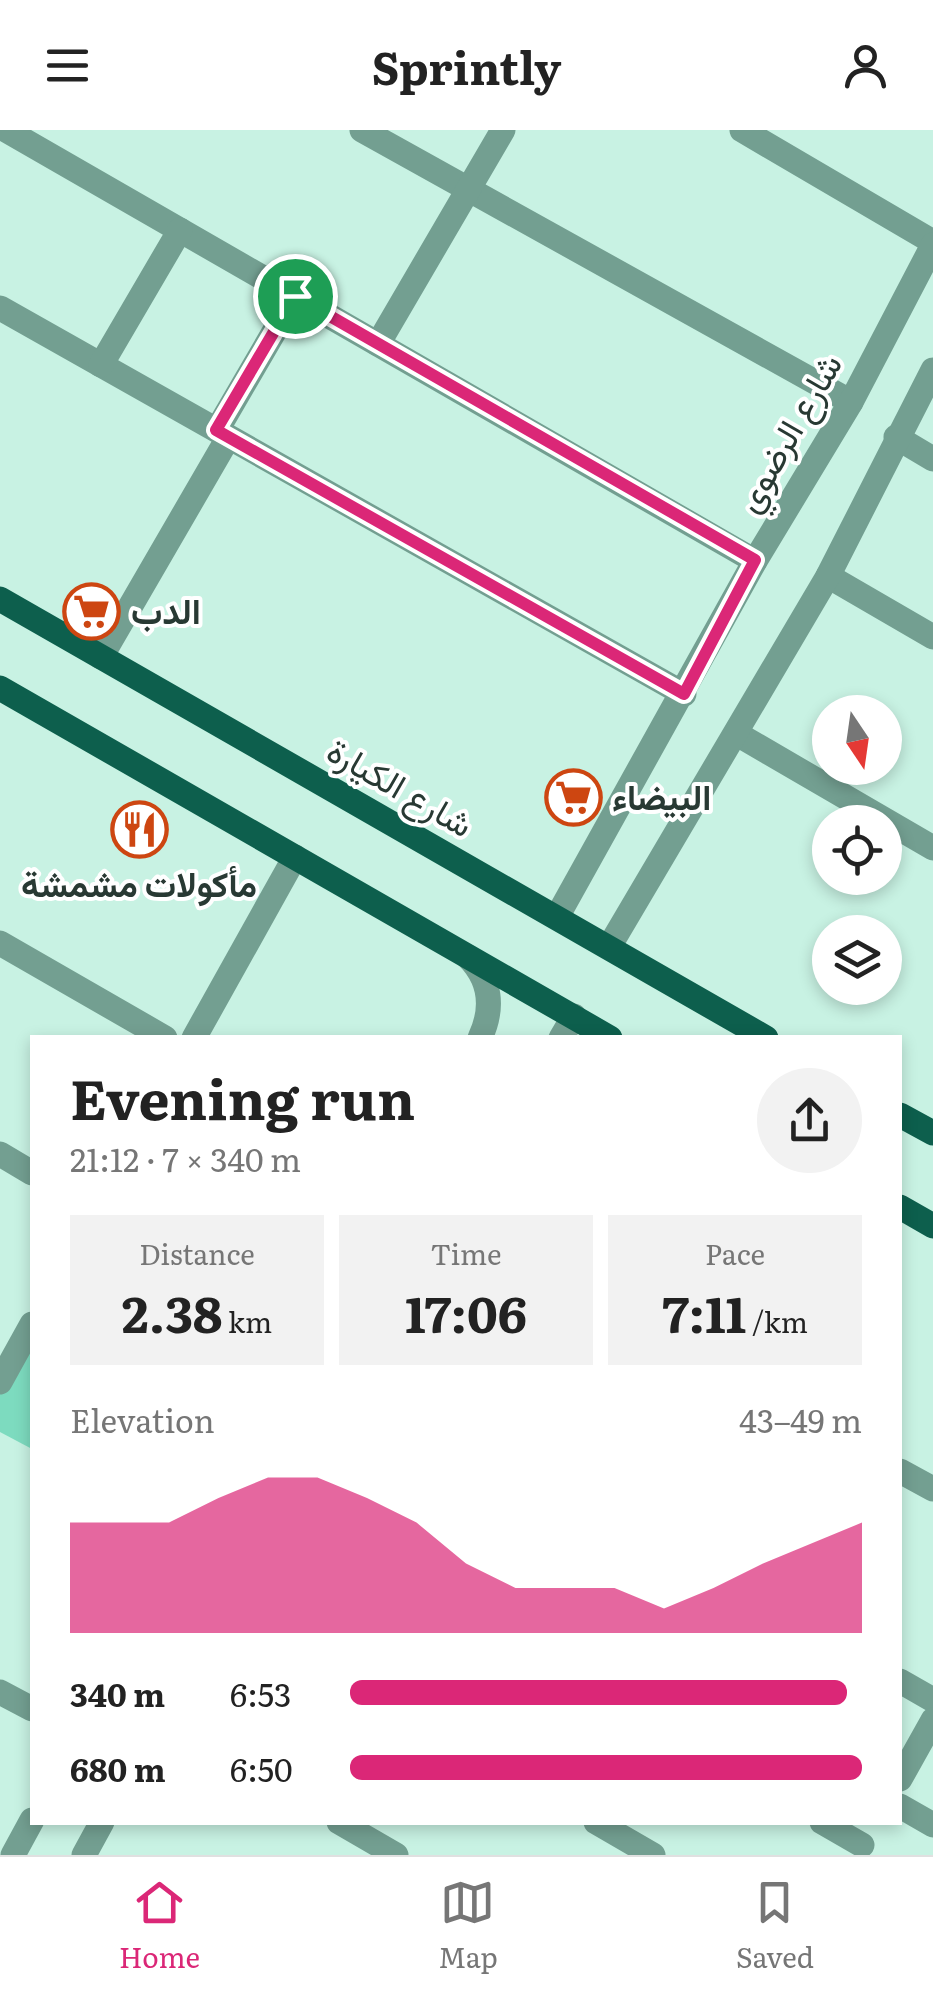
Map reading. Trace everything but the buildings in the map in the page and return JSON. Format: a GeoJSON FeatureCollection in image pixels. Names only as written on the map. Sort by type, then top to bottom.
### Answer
{"type":"FeatureCollection","features":[{"type":"Feature","properties":{"kind":"main road","name":"شارع الكيارة"},"geometry":{"type":"LineString","coordinates":[[0,599],[761,1035]]}},
{"type":"Feature","properties":{"kind":"main road"},"geometry":{"type":"LineString","coordinates":[[0,688],[464,954],[568,1027],[599,1035]]}},
{"type":"Feature","properties":{"kind":"main road"},"geometry":{"type":"LineString","coordinates":[[902,1115],[933,1134]]}},
{"type":"Feature","properties":{"kind":"main road"},"geometry":{"type":"LineString","coordinates":[[902,1207],[933,1226]]}},
{"type":"Feature","properties":{"kind":"street"},"geometry":{"type":"LineString","coordinates":[[6,130],[755,560]]}},
{"type":"Feature","properties":{"kind":"street"},"geometry":{"type":"LineString","coordinates":[[362,130],[851,402]]}},
{"type":"Feature","properties":{"kind":"street"},"geometry":{"type":"LineString","coordinates":[[378,344],[464,189],[502,130]]}},
{"type":"Feature","properties":{"kind":"street"},"geometry":{"type":"LineString","coordinates":[[742,130],[933,244]]}},
{"type":"Feature","properties":{"kind":"street"},"geometry":{"type":"LineString","coordinates":[[101,365],[180,230]]}},
{"type":"Feature","properties":{"kind":"street","name":"شارع الرضوي"},"geometry":{"type":"LineString","coordinates":[[557,918],[755,560],[851,402],[933,244]]}},
{"type":"Feature","properties":{"kind":"street"},"geometry":{"type":"LineString","coordinates":[[101,657],[295,296]]}},
{"type":"Feature","properties":{"kind":"street"},"geometry":{"type":"LineString","coordinates":[[0,308],[684,694]]}},
{"type":"Feature","properties":{"kind":"street"},"geometry":{"type":"LineString","coordinates":[[609,948],[828,576],[933,370]]}},
{"type":"Feature","properties":{"kind":"street"},"geometry":{"type":"LineString","coordinates":[[896,437],[933,458]]}},
{"type":"Feature","properties":{"kind":"street"},"geometry":{"type":"LineString","coordinates":[[828,576],[933,637]]}},
{"type":"Feature","properties":{"kind":"street"},"geometry":{"type":"LineString","coordinates":[[737,734],[933,848]]}},
{"type":"Feature","properties":{"kind":"street"},"geometry":{"type":"LineString","coordinates":[[196,1035],[294,856]]}},
{"type":"Feature","properties":{"kind":"street"},"geometry":{"type":"LineString","coordinates":[[0,943],[160,1035]]}},
{"type":"Feature","properties":{"kind":"street"},"geometry":{"type":"LineString","coordinates":[[464,954],[482,972],[488,986],[488,1017],[481,1035]]}},
{"type":"Feature","properties":{"kind":"street"},"geometry":{"type":"LineString","coordinates":[[0,1154],[30,1173]]}},
{"type":"Feature","properties":{"kind":"street"},"geometry":{"type":"LineString","coordinates":[[0,1382],[8,1348],[30,1326]]}},
{"type":"Feature","properties":{"kind":"street"},"geometry":{"type":"LineString","coordinates":[[902,1471],[933,1490]]}},
{"type":"Feature","properties":{"kind":"street"},"geometry":{"type":"LineString","coordinates":[[902,1682],[933,1700]]}},
{"type":"Feature","properties":{"kind":"street"},"geometry":{"type":"LineString","coordinates":[[0,1692],[30,1708]]}},
{"type":"Feature","properties":{"kind":"street"},"geometry":{"type":"LineString","coordinates":[[902,1775],[933,1720]]}},
{"type":"Feature","properties":{"kind":"street"},"geometry":{"type":"LineString","coordinates":[[902,1807],[933,1825]]}},
{"type":"Feature","properties":{"kind":"street"},"geometry":{"type":"LineString","coordinates":[[12,1855],[30,1824]]}},
{"type":"Feature","properties":{"kind":"street"},"geometry":{"type":"LineString","coordinates":[[84,1855],[100,1825]]}},
{"type":"Feature","properties":{"kind":"street"},"geometry":{"type":"LineString","coordinates":[[345,1825],[396,1855]]}},
{"type":"Feature","properties":{"kind":"street"},"geometry":{"type":"LineString","coordinates":[[601,1825],[654,1855]]}},
{"type":"Feature","properties":{"kind":"street"},"geometry":{"type":"LineString","coordinates":[[829,1825],[865,1841]]}},
{"type":"Feature","properties":{"kind":"green space"},"geometry":{"type":"Polygon","coordinates":[[[30,1328],[30,1448],[0,1432],[0,1382],[30,1328]]]}},
{"type":"Feature","properties":{"kind":"place","name":"الدب"},"geometry":{"type":"Point","coordinates":[92,612]}},
{"type":"Feature","properties":{"kind":"place","name":"البيضاء"},"geometry":{"type":"Point","coordinates":[573,798]}},
{"type":"Feature","properties":{"kind":"place","name":"مأكولات مشمشة"},"geometry":{"type":"Point","coordinates":[139,829]}},
{"type":"Feature","properties":{"kind":"route"},"geometry":{"type":"LineString","coordinates":[[295,296],[755,560],[684,694],[216,430],[295,296]]}}]}
